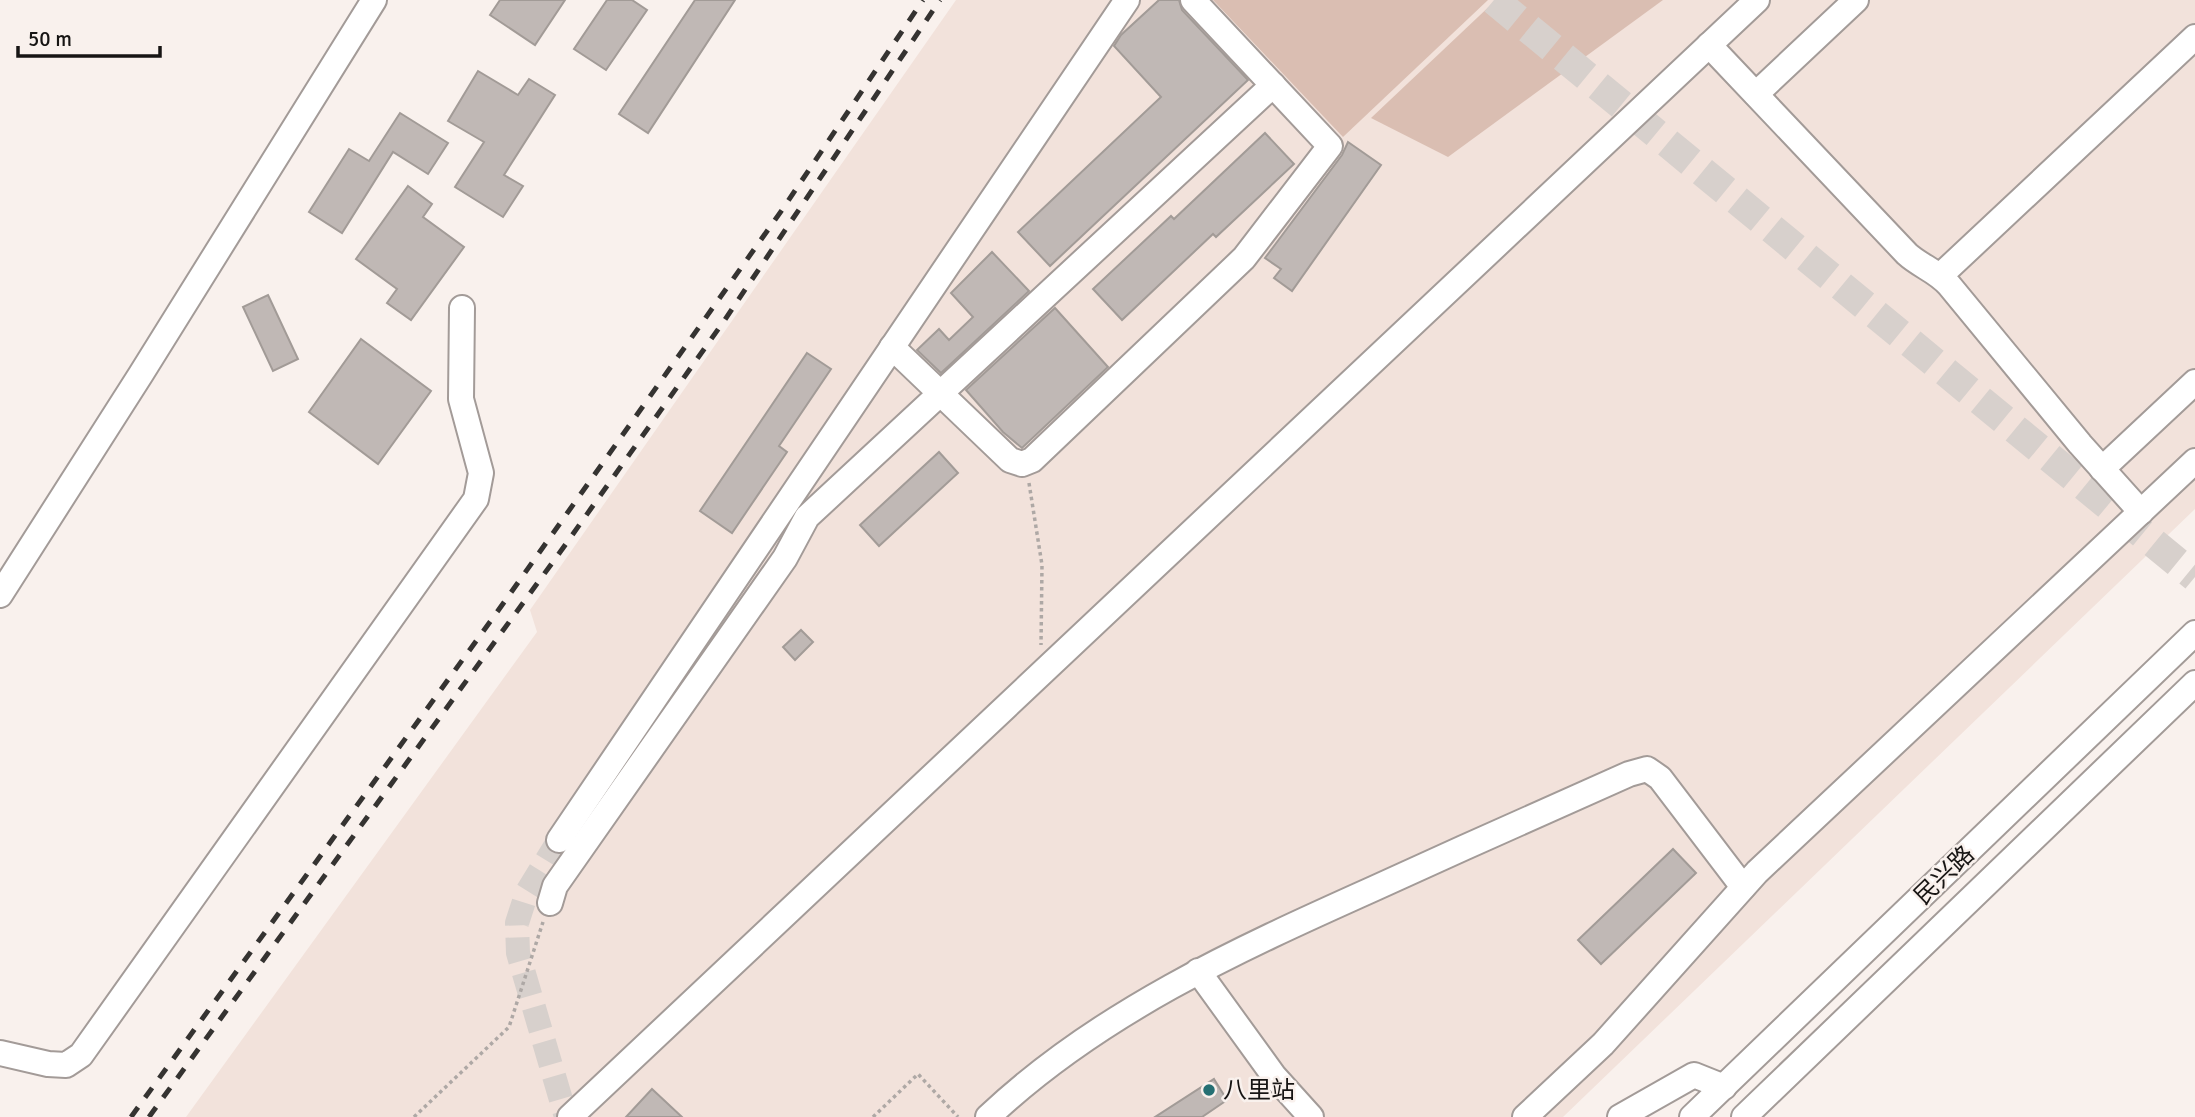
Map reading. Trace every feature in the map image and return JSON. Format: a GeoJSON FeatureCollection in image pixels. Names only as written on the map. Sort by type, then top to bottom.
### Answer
{"type":"FeatureCollection","features":[{"type":"Feature","properties":{"kind":"street"},"geometry":{"type":"LineString","coordinates":[[0,595],[374,0]]}},
{"type":"Feature","properties":{"kind":"street"},"geometry":{"type":"LineString","coordinates":[[559,839],[796,510],[892,347],[1128,0]]}},
{"type":"Feature","properties":{"kind":"street"},"geometry":{"type":"LineString","coordinates":[[892,347],[1010,460],[1022,464],[1032,460],[1244,258],[1330,145],[1193,0]]}},
{"type":"Feature","properties":{"kind":"street"},"geometry":{"type":"LineString","coordinates":[[570,1117],[1756,0]]}},
{"type":"Feature","properties":{"kind":"street"},"geometry":{"type":"LineString","coordinates":[[1756,94],[1856,0]]}},
{"type":"Feature","properties":{"kind":"street"},"geometry":{"type":"LineString","coordinates":[[1941,275],[2195,37]]}},
{"type":"Feature","properties":{"kind":"street"},"geometry":{"type":"LineString","coordinates":[[1709,45],[1907,254],[1941,275],[2141,512]]}},
{"type":"Feature","properties":{"kind":"street"},"geometry":{"type":"LineString","coordinates":[[550,903],[555,887],[785,558],[796,510],[940,391],[1273,85]]}},
{"type":"Feature","properties":{"kind":"street"},"geometry":{"type":"LineString","coordinates":[[0,1053],[6,1052],[48,1064],[66,1065],[81,1055],[476,499],[481,473],[461,399],[462,308]]}},
{"type":"Feature","properties":{"kind":"street"},"geometry":{"type":"LineString","coordinates":[[2102,469],[2195,382]]}},
{"type":"Feature","properties":{"kind":"street"},"geometry":{"type":"LineString","coordinates":[[1533,1115],[1603,1044],[1767,862],[2195,461]]}},
{"type":"Feature","properties":{"kind":"street","name":"民兴路"},"geometry":{"type":"LineString","coordinates":[[1692,1117],[2195,633]]}},
{"type":"Feature","properties":{"kind":"street","name":"民兴路"},"geometry":{"type":"LineString","coordinates":[[1744,1117],[2195,683]]}},
{"type":"Feature","properties":{"kind":"street"},"geometry":{"type":"LineString","coordinates":[[988,1117],[1083,1039],[1198,971],[1629,774],[1647,769],[1660,778],[1744,887]]}},
{"type":"Feature","properties":{"kind":"street"},"geometry":{"type":"LineString","coordinates":[[1198,971],[1305,1115]]}},
{"type":"Feature","properties":{"kind":"street"},"geometry":{"type":"LineString","coordinates":[[1620,1117],[1694,1075],[1724,1087]]}},
{"type":"Feature","properties":{"kind":"path"},"geometry":{"type":"LineString","coordinates":[[1022,464],[1030,485],[1042,565],[1042,672]]}},
{"type":"Feature","properties":{"kind":"path"},"geometry":{"type":"LineString","coordinates":[[414,1117],[509,1027],[550,903]]}},
{"type":"Feature","properties":{"kind":"path"},"geometry":{"type":"LineString","coordinates":[[873,1117],[918,1074],[958,1117]]}},
{"type":"Feature","properties":{"kind":"shaded area"},"geometry":{"type":"Polygon","coordinates":[[[956,0],[2195,0],[2195,509],[1563,1117],[186,1117],[537,632],[530,610],[956,0]]]}},
{"type":"Feature","properties":{"kind":"shaded area"},"geometry":{"type":"Polygon","coordinates":[[[1213,0],[1488,0],[1343,137],[1213,0]]]}},
{"type":"Feature","properties":{"kind":"shaded area"},"geometry":{"type":"Polygon","coordinates":[[[1496,0],[1663,0],[1448,157],[1371,118],[1496,0]]]}},
{"type":"Feature","properties":{"kind":"building"},"geometry":{"type":"Polygon","coordinates":[[[500,0],[565,0],[535,45],[490,15],[500,0]]]}},
{"type":"Feature","properties":{"kind":"building"},"geometry":{"type":"Polygon","coordinates":[[[607,0],[632,0],[647,10],[606,70],[574,49],[607,0]]]}},
{"type":"Feature","properties":{"kind":"building"},"geometry":{"type":"Polygon","coordinates":[[[695,0],[735,0],[648,133],[619,114],[695,0]]]}},
{"type":"Feature","properties":{"kind":"building"},"geometry":{"type":"Polygon","coordinates":[[[1159,0],[1179,0],[1182,10],[1248,80],[1050,266],[1018,232],[1161,97],[1114,46],[1121,35],[1159,0]]]}},
{"type":"Feature","properties":{"kind":"building"},"geometry":{"type":"Polygon","coordinates":[[[478,71],[518,95],[529,79],[555,95],[504,175],[523,186],[503,217],[455,187],[484,142],[448,121],[478,71]]]}},
{"type":"Feature","properties":{"kind":"building"},"geometry":{"type":"Polygon","coordinates":[[[400,113],[448,143],[428,174],[393,152],[342,233],[309,212],[349,149],[369,161],[400,113]]]}},
{"type":"Feature","properties":{"kind":"building"},"geometry":{"type":"Polygon","coordinates":[[[1265,133],[1294,164],[1216,237],[1213,234],[1122,320],[1093,289],[1171,216],[1174,219],[1265,133]]]}},
{"type":"Feature","properties":{"kind":"building"},"geometry":{"type":"Polygon","coordinates":[[[1348,142],[1381,165],[1292,291],[1274,278],[1281,269],[1265,258],[1342,155],[1348,142]]]}},
{"type":"Feature","properties":{"kind":"building"},"geometry":{"type":"Polygon","coordinates":[[[408,186],[432,204],[423,217],[464,247],[411,320],[387,303],[397,289],[356,259],[408,186]]]}},
{"type":"Feature","properties":{"kind":"building"},"geometry":{"type":"Polygon","coordinates":[[[992,252],[1029,291],[941,373],[917,350],[939,329],[949,340],[973,317],[951,293],[992,252]]]}},
{"type":"Feature","properties":{"kind":"building"},"geometry":{"type":"Polygon","coordinates":[[[268,295],[298,359],[273,371],[243,307],[268,295]]]}},
{"type":"Feature","properties":{"kind":"building"},"geometry":{"type":"Polygon","coordinates":[[[1055,308],[1108,367],[1022,448],[1003,432],[966,390],[1055,308]]]}},
{"type":"Feature","properties":{"kind":"building"},"geometry":{"type":"Polygon","coordinates":[[[361,339],[431,391],[378,464],[309,412],[361,339]]]}},
{"type":"Feature","properties":{"kind":"building"},"geometry":{"type":"Polygon","coordinates":[[[807,353],[831,369],[779,446],[787,452],[732,533],[700,511],[807,353]]]}},
{"type":"Feature","properties":{"kind":"building"},"geometry":{"type":"Polygon","coordinates":[[[939,452],[958,473],[879,546],[860,525],[939,452]]]}},
{"type":"Feature","properties":{"kind":"building"},"geometry":{"type":"Polygon","coordinates":[[[801,630],[813,642],[795,660],[783,647],[801,630]]]}},
{"type":"Feature","properties":{"kind":"building"},"geometry":{"type":"Polygon","coordinates":[[[1673,849],[1696,873],[1601,964],[1578,940],[1673,849]]]}},
{"type":"Feature","properties":{"kind":"building","name":"八里站"},"geometry":{"type":"Polygon","coordinates":[[[1214,1079],[1227,1100],[1202,1117],[1155,1117],[1214,1079]]]}},
{"type":"Feature","properties":{"kind":"building"},"geometry":{"type":"Polygon","coordinates":[[[652,1089],[682,1117],[626,1117],[652,1089]]]}},
{"type":"Feature","properties":{"kind":"tunnel"},"geometry":{"type":"LineString","coordinates":[[1494,0],[2195,577]]}},
{"type":"Feature","properties":{"kind":"tunnel"},"geometry":{"type":"LineString","coordinates":[[559,840],[527,892],[517,923],[518,953],[566,1117]]}},
{"type":"Feature","properties":{"kind":"railway"},"geometry":{"type":"LineString","coordinates":[[131,1117],[495,615],[782,210],[923,0]]}},
{"type":"Feature","properties":{"kind":"railway"},"geometry":{"type":"LineString","coordinates":[[149,1117],[563,548],[724,321],[940,0]]}},
{"type":"Feature","properties":{"kind":"place","name":"八里站"},"geometry":{"type":"Point","coordinates":[1209,1090]}}]}
